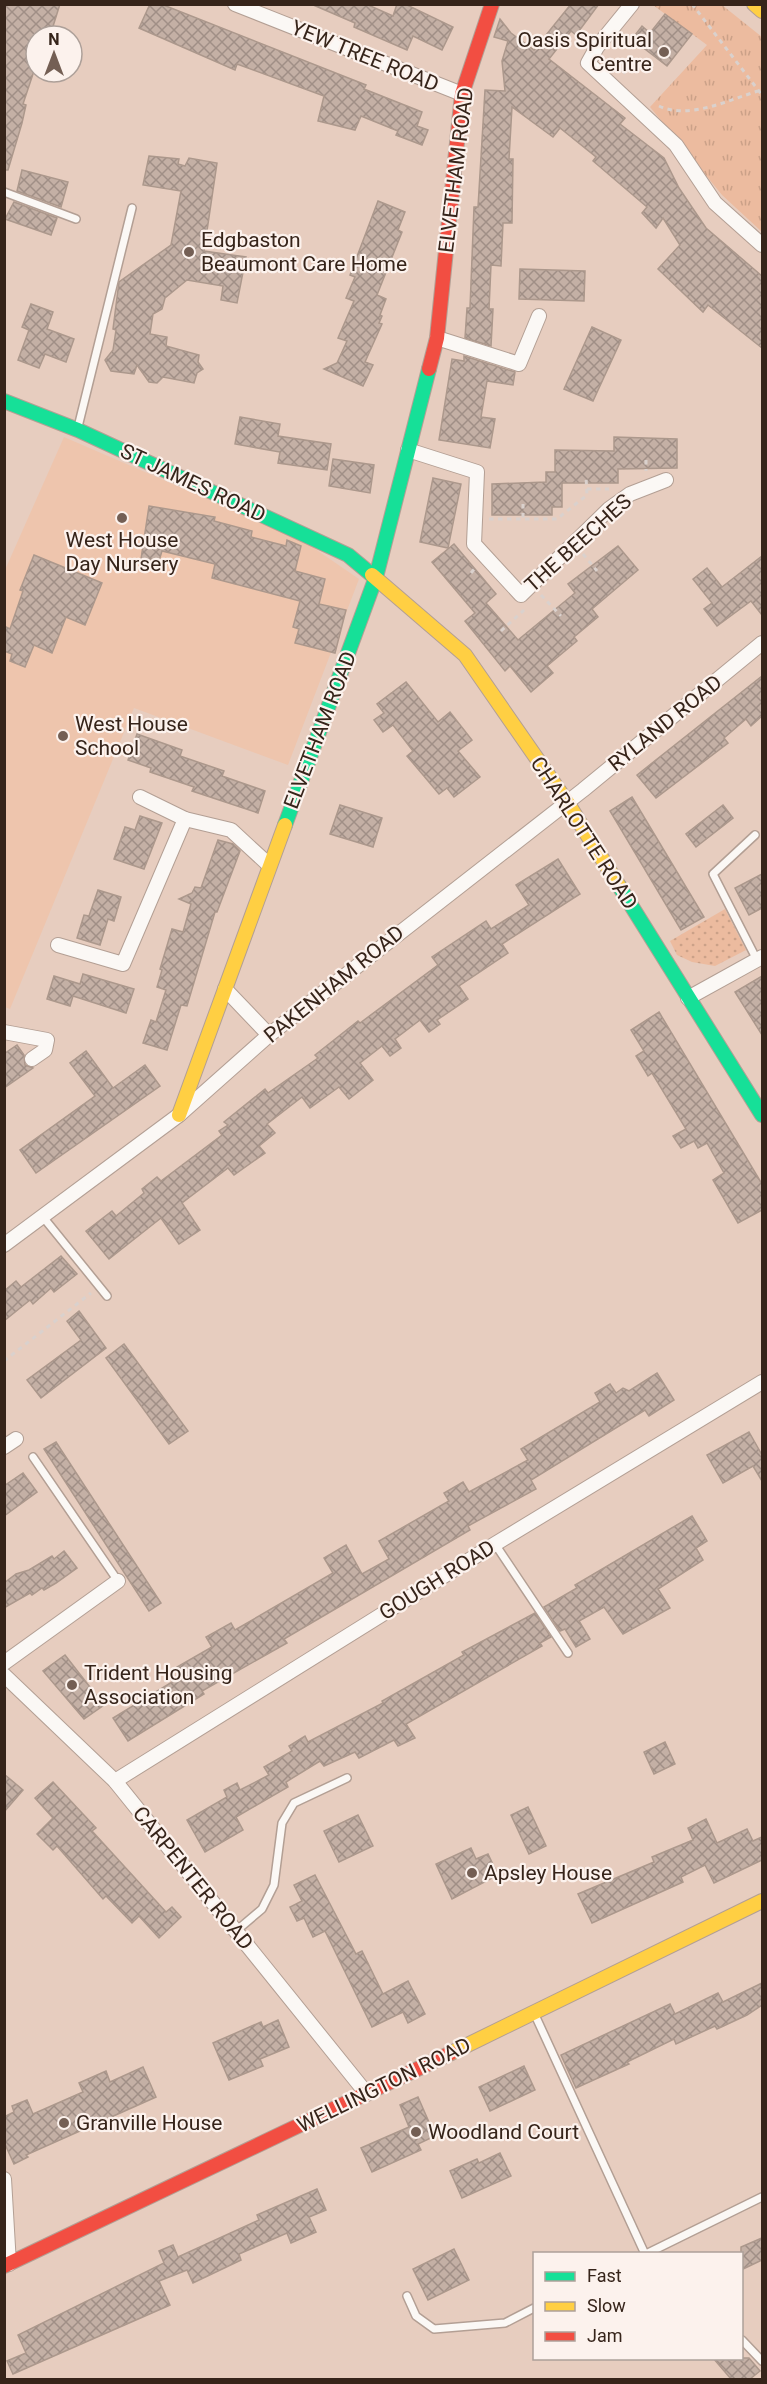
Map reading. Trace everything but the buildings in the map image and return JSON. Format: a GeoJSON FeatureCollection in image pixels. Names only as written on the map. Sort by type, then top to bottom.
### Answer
{"type":"FeatureCollection","features":[{"type":"Feature","properties":{"kind":"main road","name":"ELVETHAM ROAD"},"geometry":{"type":"LineString","coordinates":[[180,1115],[269,865],[376,577],[437,339],[462,94],[492,4]]}},
{"type":"Feature","properties":{"kind":"main road"},"geometry":{"type":"LineString","coordinates":[[754,4],[762,11]]}},
{"type":"Feature","properties":{"kind":"main road","name":"ST JAMES ROAD"},"geometry":{"type":"LineString","coordinates":[[4,401],[78,430],[348,555],[376,577]]}},
{"type":"Feature","properties":{"kind":"main road","name":"CHARLOTTE ROAD"},"geometry":{"type":"LineString","coordinates":[[376,577],[465,655],[567,802],[762,1115]]}},
{"type":"Feature","properties":{"kind":"main road","name":"WELLINGTON ROAD"},"geometry":{"type":"LineString","coordinates":[[7,2265],[367,2094],[762,1901]]}},
{"type":"Feature","properties":{"kind":"street","name":"YEW TREE ROAD"},"geometry":{"type":"LineString","coordinates":[[235,4],[462,94]]}},
{"type":"Feature","properties":{"kind":"street"},"geometry":{"type":"LineString","coordinates":[[632,4],[597,46],[588,63],[676,145],[715,203],[762,244]]}},
{"type":"Feature","properties":{"kind":"street"},"geometry":{"type":"LineString","coordinates":[[437,339],[519,364],[539,315]]}},
{"type":"Feature","properties":{"kind":"street","name":"THE BEECHES"},"geometry":{"type":"LineString","coordinates":[[408,450],[477,472],[474,544],[526,590],[609,509],[630,494],[666,480]]}},
{"type":"Feature","properties":{"kind":"street","name":"RYLAND ROAD"},"geometry":{"type":"LineString","coordinates":[[567,802],[762,643]]}},
{"type":"Feature","properties":{"kind":"street"},"geometry":{"type":"LineString","coordinates":[[140,797],[185,819],[231,830],[269,865]]}},
{"type":"Feature","properties":{"kind":"street","name":"PAKENHAM ROAD"},"geometry":{"type":"LineString","coordinates":[[4,1245],[180,1115],[269,1035],[567,802]]}},
{"type":"Feature","properties":{"kind":"street"},"geometry":{"type":"LineString","coordinates":[[58,945],[123,964],[185,819]]}},
{"type":"Feature","properties":{"kind":"street"},"geometry":{"type":"LineString","coordinates":[[688,998],[760,959]]}},
{"type":"Feature","properties":{"kind":"street"},"geometry":{"type":"LineString","coordinates":[[225,989],[269,1035]]}},
{"type":"Feature","properties":{"kind":"street"},"geometry":{"type":"LineString","coordinates":[[4,1032],[47,1040],[45,1050],[32,1059]]}},
{"type":"Feature","properties":{"kind":"street","name":"GOUGH ROAD"},"geometry":{"type":"LineString","coordinates":[[115,1781],[495,1544],[762,1382]]}},
{"type":"Feature","properties":{"kind":"street"},"geometry":{"type":"LineString","coordinates":[[4,1447],[16,1439]]}},
{"type":"Feature","properties":{"kind":"street"},"geometry":{"type":"LineString","coordinates":[[4,1663],[118,1581]]}},
{"type":"Feature","properties":{"kind":"street","name":"CARPENTER ROAD"},"geometry":{"type":"LineString","coordinates":[[4,1675],[115,1781],[367,2094]]}},
{"type":"Feature","properties":{"kind":"street"},"geometry":{"type":"LineString","coordinates":[[4,2179],[7,2265]]}},
{"type":"Feature","properties":{"kind":"lane"},"geometry":{"type":"LineString","coordinates":[[4,192],[76,219]]}},
{"type":"Feature","properties":{"kind":"lane"},"geometry":{"type":"LineString","coordinates":[[78,430],[132,208]]}},
{"type":"Feature","properties":{"kind":"lane"},"geometry":{"type":"LineString","coordinates":[[755,835],[713,874],[760,959]]}},
{"type":"Feature","properties":{"kind":"lane"},"geometry":{"type":"LineString","coordinates":[[43,1217],[107,1296]]}},
{"type":"Feature","properties":{"kind":"lane"},"geometry":{"type":"LineString","coordinates":[[33,1457],[118,1581]]}},
{"type":"Feature","properties":{"kind":"lane"},"geometry":{"type":"LineString","coordinates":[[495,1544],[568,1653]]}},
{"type":"Feature","properties":{"kind":"lane"},"geometry":{"type":"LineString","coordinates":[[236,1931],[262,1909],[274,1885],[282,1823],[294,1803],[347,1778]]}},
{"type":"Feature","properties":{"kind":"lane"},"geometry":{"type":"LineString","coordinates":[[534,2013],[646,2252]]}},
{"type":"Feature","properties":{"kind":"lane"},"geometry":{"type":"LineString","coordinates":[[648,2252],[762,2197]]}},
{"type":"Feature","properties":{"kind":"lane"},"geometry":{"type":"LineString","coordinates":[[407,2296],[416,2316],[434,2329],[505,2324],[533,2309]]}},
{"type":"Feature","properties":{"kind":"lane"},"geometry":{"type":"LineString","coordinates":[[743,2342],[762,2361]]}},
{"type":"Feature","properties":{"kind":"path"},"geometry":{"type":"LineString","coordinates":[[692,4],[762,95]]}},
{"type":"Feature","properties":{"kind":"path"},"geometry":{"type":"LineString","coordinates":[[597,46],[633,83]]}},
{"type":"Feature","properties":{"kind":"path"},"geometry":{"type":"LineString","coordinates":[[654,104],[668,110],[691,110],[758,91]]}},
{"type":"Feature","properties":{"kind":"path"},"geometry":{"type":"LineString","coordinates":[[475,519],[557,519],[587,495],[586,477]]}},
{"type":"Feature","properties":{"kind":"path"},"geometry":{"type":"LineString","coordinates":[[523,504],[524,519]]}},
{"type":"Feature","properties":{"kind":"path"},"geometry":{"type":"LineString","coordinates":[[575,543],[597,571]]}},
{"type":"Feature","properties":{"kind":"path"},"geometry":{"type":"LineString","coordinates":[[526,590],[561,616]]}},
{"type":"Feature","properties":{"kind":"path"},"geometry":{"type":"LineString","coordinates":[[501,631],[526,608],[526,590]]}},
{"type":"Feature","properties":{"kind":"path"},"geometry":{"type":"LineString","coordinates":[[4,1361],[99,1286]]}},
{"type":"Feature","properties":{"kind":"shaded area","name":"West House School"},"geometry":{"type":"Polygon","coordinates":[[[64,437],[302,540],[359,579],[288,765],[134,708],[10,1009],[5,1007],[5,570],[64,437]]]}},
{"type":"Feature","properties":{"kind":"green space"},"geometry":{"type":"Polygon","coordinates":[[[653,5],[722,5],[762,37],[762,232],[722,195],[650,107],[707,45],[653,5]]]}},
{"type":"Feature","properties":{"kind":"green space"},"geometry":{"type":"Polygon","coordinates":[[[725,909],[746,950],[715,966],[692,962],[677,955],[670,941],[725,909]]]}},
{"type":"Feature","properties":{"kind":"traffic: fast"},"geometry":{"type":"LineString","coordinates":[[285,825],[376,577],[429,369]]}},
{"type":"Feature","properties":{"kind":"traffic: fast"},"geometry":{"type":"LineString","coordinates":[[4,401],[78,430],[348,555],[372,575]]}},
{"type":"Feature","properties":{"kind":"traffic: fast"},"geometry":{"type":"LineString","coordinates":[[619,886],[762,1115]]}},
{"type":"Feature","properties":{"kind":"traffic: slow"},"geometry":{"type":"LineString","coordinates":[[754,4],[762,11]]}},
{"type":"Feature","properties":{"kind":"traffic: slow"},"geometry":{"type":"LineString","coordinates":[[372,575],[465,655],[567,802],[619,886]]}},
{"type":"Feature","properties":{"kind":"traffic: slow"},"geometry":{"type":"LineString","coordinates":[[179,1115],[285,825]]}},
{"type":"Feature","properties":{"kind":"traffic: slow"},"geometry":{"type":"LineString","coordinates":[[451,2053],[762,1901]]}},
{"type":"Feature","properties":{"kind":"traffic: jam"},"geometry":{"type":"LineString","coordinates":[[429,369],[437,338],[462,94],[492,4]]}},
{"type":"Feature","properties":{"kind":"traffic: jam"},"geometry":{"type":"LineString","coordinates":[[4,2266],[451,2053]]}},
{"type":"Feature","properties":{"kind":"place","name":"Oasis Spiritual Centre"},"geometry":{"type":"Point","coordinates":[664,52]}},
{"type":"Feature","properties":{"kind":"place","name":"Edgbaston Beaumont Care Home"},"geometry":{"type":"Point","coordinates":[189,252]}},
{"type":"Feature","properties":{"kind":"place","name":"West House Day Nursery"},"geometry":{"type":"Point","coordinates":[122,518]}},
{"type":"Feature","properties":{"kind":"place","name":"West House School"},"geometry":{"type":"Point","coordinates":[63,736]}},
{"type":"Feature","properties":{"kind":"place","name":"Trident Housing Association"},"geometry":{"type":"Point","coordinates":[72,1685]}},
{"type":"Feature","properties":{"kind":"place","name":"Apsley House"},"geometry":{"type":"Point","coordinates":[472,1873]}},
{"type":"Feature","properties":{"kind":"place","name":"Granville House"},"geometry":{"type":"Point","coordinates":[64,2123]}},
{"type":"Feature","properties":{"kind":"place","name":"Woodland Court"},"geometry":{"type":"Point","coordinates":[416,2132]}}]}
